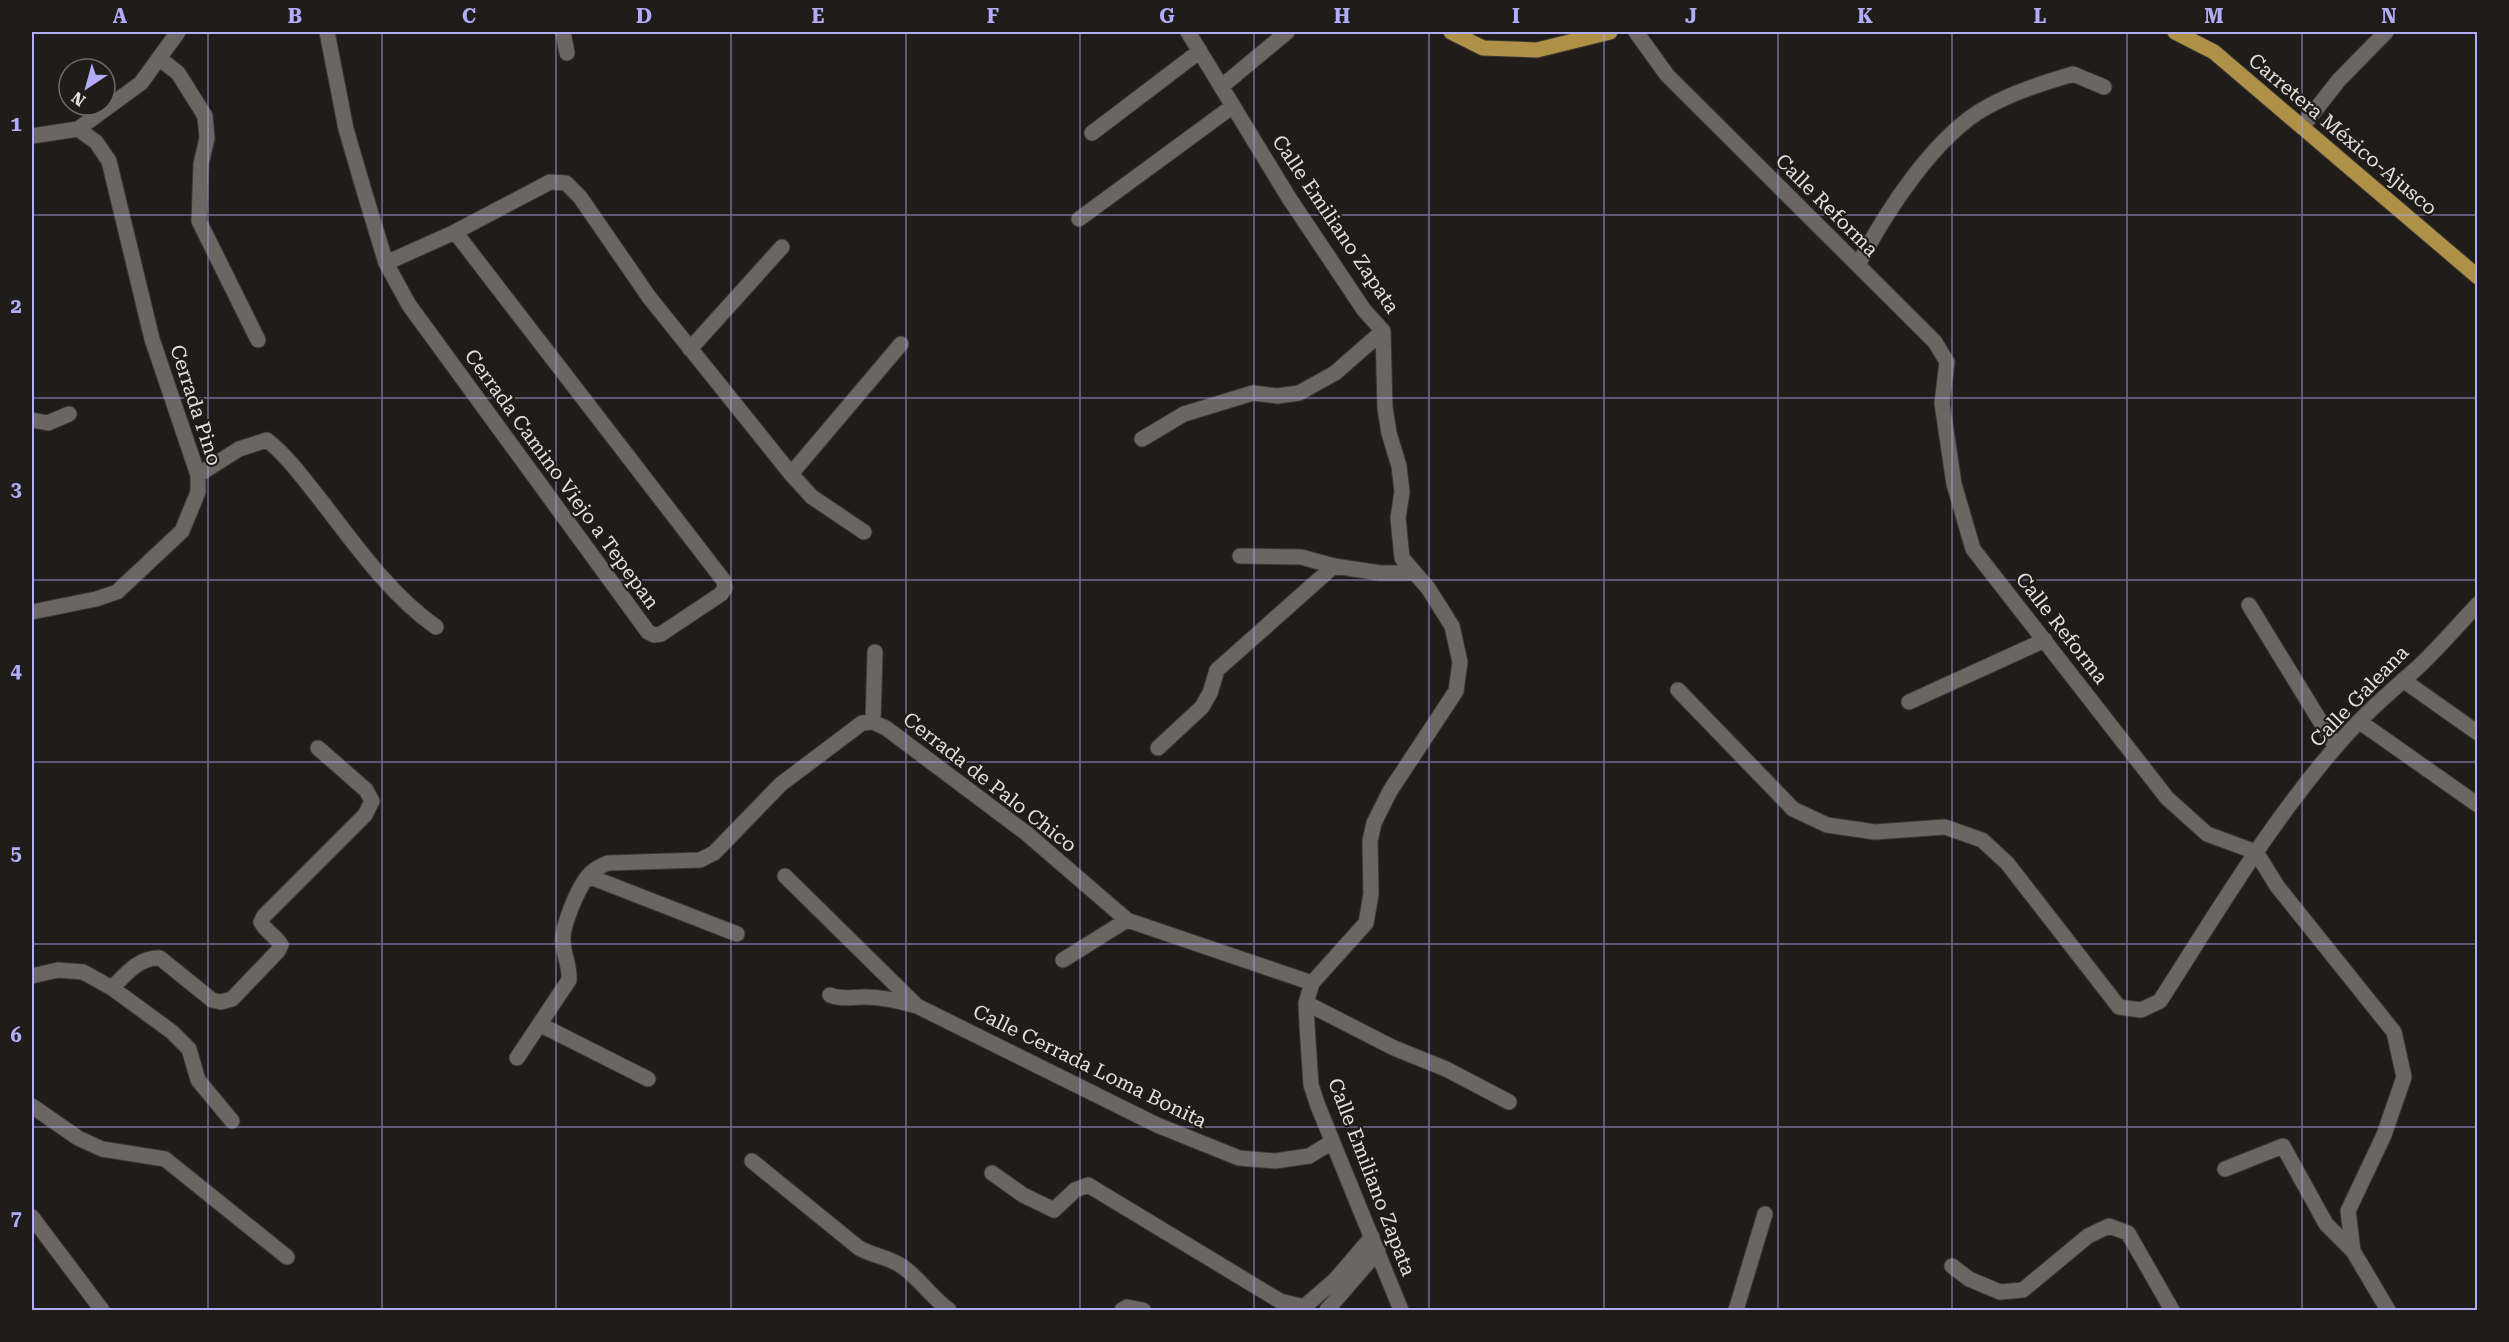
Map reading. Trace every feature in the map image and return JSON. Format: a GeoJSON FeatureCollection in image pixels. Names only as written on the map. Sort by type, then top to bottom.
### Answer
{"type":"FeatureCollection","features":[{"type":"Feature","properties":{"kind":"main road"},"geometry":{"type":"LineString","coordinates":[[1450,32],[1483,48],[1537,50],[1610,32]]}},
{"type":"Feature","properties":{"kind":"main road","name":"Carretera México-Ajusco"},"geometry":{"type":"LineString","coordinates":[[2175,32],[2214,52],[2478,277]]}},
{"type":"Feature","properties":{"kind":"street"},"geometry":{"type":"LineString","coordinates":[[32,136],[78,129],[141,83],[178,32]]}},
{"type":"Feature","properties":{"kind":"street"},"geometry":{"type":"LineString","coordinates":[[327,32],[346,129],[386,263],[455,232],[550,182],[566,183],[580,197],[649,297],[791,474],[812,497],[864,532]]}},
{"type":"Feature","properties":{"kind":"street"},"geometry":{"type":"LineString","coordinates":[[563,32],[567,53]]}},
{"type":"Feature","properties":{"kind":"street","name":"Calle Emiliano Zapata"},"geometry":{"type":"LineString","coordinates":[[1188,32],[1289,198],[1364,310],[1383,331],[1389,433],[1400,466],[1402,492],[1398,518],[1402,558],[1428,588],[1452,626],[1460,662],[1456,691],[1390,791],[1374,823],[1370,841],[1371,894],[1366,924],[1312,983],[1306,1003],[1311,1085],[1401,1311]]}},
{"type":"Feature","properties":{"kind":"street"},"geometry":{"type":"LineString","coordinates":[[1221,87],[1287,32]]}},
{"type":"Feature","properties":{"kind":"street","name":"Calle Reforma"},"geometry":{"type":"LineString","coordinates":[[1636,32],[1667,75],[1935,342],[1947,362],[1942,403],[1954,484],[1973,549],[2167,798],[2208,834],[2256,852]]}},
{"type":"Feature","properties":{"kind":"street"},"geometry":{"type":"LineString","coordinates":[[2302,127],[2339,80],[2386,32]]}},
{"type":"Feature","properties":{"kind":"street"},"geometry":{"type":"LineString","coordinates":[[1092,133],[1200,51]]}},
{"type":"Feature","properties":{"kind":"street"},"geometry":{"type":"LineString","coordinates":[[160,59],[178,73],[205,116],[207,138],[201,164],[199,221],[258,340]]}},
{"type":"Feature","properties":{"kind":"street"},"geometry":{"type":"LineString","coordinates":[[1858,265],[1881,222],[1925,164],[1949,135],[1985,107],[2028,88],[2073,74],[2104,87]]}},
{"type":"Feature","properties":{"kind":"street"},"geometry":{"type":"LineString","coordinates":[[1079,219],[1233,106]]}},
{"type":"Feature","properties":{"kind":"street","name":"Cerrada Pino"},"geometry":{"type":"LineString","coordinates":[[32,612],[96,599],[117,592],[182,531],[198,492],[198,475],[152,339],[109,161],[96,142],[78,129]]}},
{"type":"Feature","properties":{"kind":"street","name":"Cerrada Camino Viejo a Tepepan"},"geometry":{"type":"LineString","coordinates":[[386,263],[409,305],[648,632],[654,635],[661,634],[721,594],[725,588],[724,581],[455,232]]}},
{"type":"Feature","properties":{"kind":"street"},"geometry":{"type":"LineString","coordinates":[[690,349],[782,247]]}},
{"type":"Feature","properties":{"kind":"street"},"geometry":{"type":"LineString","coordinates":[[1142,439],[1184,414],[1253,393],[1278,396],[1299,393],[1335,373],[1383,331]]}},
{"type":"Feature","properties":{"kind":"street"},"geometry":{"type":"LineString","coordinates":[[791,474],[901,344]]}},
{"type":"Feature","properties":{"kind":"street"},"geometry":{"type":"LineString","coordinates":[[32,420],[48,423],[69,414]]}},
{"type":"Feature","properties":{"kind":"street"},"geometry":{"type":"LineString","coordinates":[[198,475],[239,449],[267,440],[285,455],[351,539],[412,610],[436,627]]}},
{"type":"Feature","properties":{"kind":"street"},"geometry":{"type":"LineString","coordinates":[[1240,555],[1301,557],[1334,566],[1380,573],[1413,573]]}},
{"type":"Feature","properties":{"kind":"street"},"geometry":{"type":"LineString","coordinates":[[1158,748],[1202,707],[1210,693],[1217,670],[1334,566]]}},
{"type":"Feature","properties":{"kind":"street"},"geometry":{"type":"LineString","coordinates":[[2249,605],[2336,747]]}},
{"type":"Feature","properties":{"kind":"street","name":"Calle Galeana"},"geometry":{"type":"LineString","coordinates":[[1678,690],[1793,809],[1827,825],[1875,832],[1945,827],[1982,840],[2007,863],[2119,1007],[2140,1010],[2160,1001],[2256,852],[2300,790],[2336,747],[2475,610]]}},
{"type":"Feature","properties":{"kind":"street"},"geometry":{"type":"LineString","coordinates":[[1909,702],[2045,640]]}},
{"type":"Feature","properties":{"kind":"street"},"geometry":{"type":"LineString","coordinates":[[873,722],[875,652]]}},
{"type":"Feature","properties":{"kind":"street"},"geometry":{"type":"LineString","coordinates":[[2403,680],[2478,733]]}},
{"type":"Feature","properties":{"kind":"street","name":"Cerrada de Palo Chico"},"geometry":{"type":"LineString","coordinates":[[588,876],[597,867],[608,863],[700,860],[714,853],[781,784],[862,723],[873,722],[886,728],[1026,833],[1127,920],[1312,983]]}},
{"type":"Feature","properties":{"kind":"street"},"geometry":{"type":"LineString","coordinates":[[2360,722],[2478,805]]}},
{"type":"Feature","properties":{"kind":"street"},"geometry":{"type":"LineString","coordinates":[[112,988],[139,963],[149,958],[160,958],[212,1000],[221,1002],[232,999],[278,951],[281,945],[279,940],[264,928],[261,922],[264,915],[365,815],[372,801],[366,790],[318,748]]}},
{"type":"Feature","properties":{"kind":"street"},"geometry":{"type":"LineString","coordinates":[[2256,852],[2277,886],[2394,1032],[2404,1077],[2384,1135],[2348,1211],[2353,1251]]}},
{"type":"Feature","properties":{"kind":"street"},"geometry":{"type":"LineString","coordinates":[[517,1058],[569,980],[570,971],[563,944],[563,932],[588,876],[737,934]]}},
{"type":"Feature","properties":{"kind":"street"},"geometry":{"type":"LineString","coordinates":[[785,876],[917,1006]]}},
{"type":"Feature","properties":{"kind":"street"},"geometry":{"type":"LineString","coordinates":[[1063,960],[1127,920]]}},
{"type":"Feature","properties":{"kind":"street"},"geometry":{"type":"LineString","coordinates":[[32,975],[58,970],[82,972],[112,988],[172,1032],[189,1049],[198,1080],[232,1121]]}},
{"type":"Feature","properties":{"kind":"street","name":"Calle Cerrada Loma Bonita"},"geometry":{"type":"LineString","coordinates":[[830,995],[841,999],[865,997],[895,1000],[917,1006],[1157,1125],[1239,1158],[1275,1161],[1309,1156],[1332,1142]]}},
{"type":"Feature","properties":{"kind":"street"},"geometry":{"type":"LineString","coordinates":[[1306,1003],[1394,1048],[1446,1069],[1509,1102]]}},
{"type":"Feature","properties":{"kind":"street"},"geometry":{"type":"LineString","coordinates":[[541,1024],[648,1079]]}},
{"type":"Feature","properties":{"kind":"street"},"geometry":{"type":"LineString","coordinates":[[32,1106],[78,1138],[102,1149],[165,1159],[287,1257]]}},
{"type":"Feature","properties":{"kind":"street"},"geometry":{"type":"LineString","coordinates":[[2225,1168],[2283,1146],[2326,1224],[2353,1251],[2388,1311]]}},
{"type":"Feature","properties":{"kind":"street"},"geometry":{"type":"LineString","coordinates":[[752,1161],[859,1248],[871,1255],[883,1256],[902,1266],[949,1311]]}},
{"type":"Feature","properties":{"kind":"street"},"geometry":{"type":"LineString","coordinates":[[992,1173],[1023,1196],[1054,1210],[1075,1190],[1088,1185],[1280,1301],[1304,1307],[1375,1244]]}},
{"type":"Feature","properties":{"kind":"street"},"geometry":{"type":"LineString","coordinates":[[1736,1311],[1765,1214]]}},
{"type":"Feature","properties":{"kind":"street"},"geometry":{"type":"LineString","coordinates":[[32,1217],[102,1311]]}},
{"type":"Feature","properties":{"kind":"street"},"geometry":{"type":"LineString","coordinates":[[1952,1266],[1969,1279],[2000,1292],[2023,1290],[2088,1236],[2109,1226],[2128,1233],[2172,1311]]}},
{"type":"Feature","properties":{"kind":"street"},"geometry":{"type":"LineString","coordinates":[[1327,1311],[1375,1244]]}},
{"type":"Feature","properties":{"kind":"street"},"geometry":{"type":"LineString","coordinates":[[1122,1311],[1127,1307],[1143,1311]]}}]}
